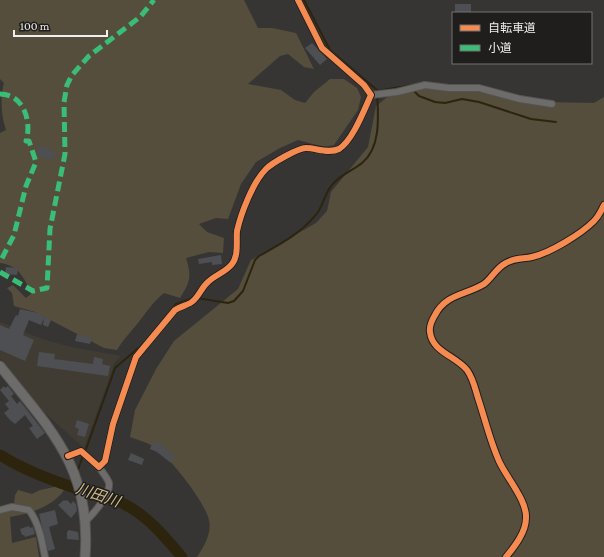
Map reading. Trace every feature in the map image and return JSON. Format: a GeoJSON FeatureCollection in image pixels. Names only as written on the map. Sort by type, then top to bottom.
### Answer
{"type":"FeatureCollection","features":[{"type":"Feature","properties":{"kind":"main road"},"geometry":{"type":"LineString","coordinates":[[0,366],[54,433],[68,456],[75,472],[83,502],[86,522],[86,557]]}},
{"type":"Feature","properties":{"kind":"street"},"geometry":{"type":"LineString","coordinates":[[298,0],[322,48],[376,94],[397,92],[425,85],[449,88],[479,88],[520,99],[552,104]]}},
{"type":"Feature","properties":{"kind":"street"},"geometry":{"type":"LineString","coordinates":[[99,467],[105,462],[113,424],[136,357],[175,310],[181,305],[192,302],[199,295],[207,282],[233,263],[236,250],[237,232],[244,210],[258,181],[267,168],[298,149],[306,148],[334,151],[339,148],[349,138],[376,94]]}},
{"type":"Feature","properties":{"kind":"street"},"geometry":{"type":"LineString","coordinates":[[506,557],[515,546],[526,524],[526,516],[521,500],[498,459],[472,379],[462,365],[442,352],[432,340],[429,332],[431,322],[443,303],[452,296],[483,284],[505,263],[518,258],[532,257],[543,253],[582,231],[595,220],[604,205]]}},
{"type":"Feature","properties":{"kind":"street"},"geometry":{"type":"LineString","coordinates":[[68,456],[80,451],[99,467],[109,483],[98,508],[86,522]]}},
{"type":"Feature","properties":{"kind":"street"},"geometry":{"type":"LineString","coordinates":[[0,510],[12,507],[28,510],[32,515],[42,541],[45,557]]}},
{"type":"Feature","properties":{"kind":"shaded area"},"geometry":{"type":"Polygon","coordinates":[[[0,0],[244,0],[258,28],[272,28],[296,33],[314,69],[304,67],[288,54],[280,56],[248,84],[281,90],[295,100],[305,103],[314,92],[330,79],[344,79],[357,88],[361,97],[358,110],[334,145],[324,147],[298,140],[280,148],[256,162],[241,184],[228,219],[216,218],[199,224],[207,232],[224,238],[223,253],[209,252],[186,258],[189,270],[189,279],[180,298],[164,293],[151,306],[117,350],[104,348],[35,312],[14,306],[12,293],[7,288],[13,285],[26,298],[31,294],[20,273],[16,269],[12,266],[0,263],[0,133],[6,130],[2,106],[4,83],[0,79],[0,0]]]}},
{"type":"Feature","properties":{"kind":"shaded area"},"geometry":{"type":"Polygon","coordinates":[[[413,86],[479,92],[548,102],[594,103],[604,97],[604,557],[197,557],[205,544],[210,525],[206,512],[187,481],[170,461],[156,448],[130,437],[135,410],[156,369],[174,341],[238,289],[251,260],[316,223],[327,211],[331,192],[368,147],[376,106],[386,98],[413,86]]]}},
{"type":"Feature","properties":{"kind":"shaded area"},"geometry":{"type":"Polygon","coordinates":[[[0,322],[42,339],[71,347],[121,356],[115,362],[84,448],[44,412],[0,358],[0,322]]]}},
{"type":"Feature","properties":{"kind":"shaded area"},"geometry":{"type":"Polygon","coordinates":[[[59,486],[64,490],[60,496],[48,505],[25,514],[10,517],[12,543],[36,537],[39,557],[0,557],[0,508],[8,508],[14,504],[15,495],[18,490],[32,494],[40,490],[59,486]]]}},
{"type":"Feature","properties":{"kind":"building"},"geometry":{"type":"Polygon","coordinates":[[[455,4],[471,4],[471,12],[455,12],[455,4]]]}},
{"type":"Feature","properties":{"kind":"building"},"geometry":{"type":"Polygon","coordinates":[[[312,43],[327,59],[320,65],[305,48],[312,43]]]}},
{"type":"Feature","properties":{"kind":"building"},"geometry":{"type":"Polygon","coordinates":[[[40,145],[56,153],[53,159],[50,158],[49,160],[36,154],[40,145]]]}},
{"type":"Feature","properties":{"kind":"building"},"geometry":{"type":"Polygon","coordinates":[[[221,255],[222,264],[212,265],[212,262],[199,264],[198,259],[221,255]]]}},
{"type":"Feature","properties":{"kind":"building"},"geometry":{"type":"Polygon","coordinates":[[[6,267],[18,268],[17,275],[5,274],[6,267]]]}},
{"type":"Feature","properties":{"kind":"building"},"geometry":{"type":"Polygon","coordinates":[[[20,309],[38,313],[51,320],[48,327],[43,325],[44,318],[41,325],[29,320],[23,335],[34,340],[25,361],[0,350],[0,325],[9,329],[16,315],[18,316],[20,309]]]}},
{"type":"Feature","properties":{"kind":"building"},"geometry":{"type":"Polygon","coordinates":[[[77,334],[92,338],[90,344],[75,341],[77,334]]]}},
{"type":"Feature","properties":{"kind":"building"},"geometry":{"type":"Polygon","coordinates":[[[39,352],[55,354],[54,359],[93,364],[94,357],[103,359],[102,364],[110,366],[108,376],[37,366],[39,352]]]}},
{"type":"Feature","properties":{"kind":"building"},"geometry":{"type":"Polygon","coordinates":[[[4,386],[5,388],[8,386],[14,394],[11,396],[17,404],[20,401],[45,433],[37,439],[29,428],[33,426],[25,415],[15,424],[4,413],[9,409],[5,404],[9,401],[0,390],[4,386]]]}},
{"type":"Feature","properties":{"kind":"building"},"geometry":{"type":"Polygon","coordinates":[[[77,420],[89,424],[85,437],[77,435],[79,429],[75,427],[77,420]]]}},
{"type":"Feature","properties":{"kind":"building"},"geometry":{"type":"Polygon","coordinates":[[[153,441],[166,447],[165,449],[175,456],[171,463],[157,452],[150,449],[153,441]]]}},
{"type":"Feature","properties":{"kind":"building"},"geometry":{"type":"Polygon","coordinates":[[[131,453],[144,459],[142,465],[128,460],[131,453]]]}},
{"type":"Feature","properties":{"kind":"building"},"geometry":{"type":"Polygon","coordinates":[[[64,500],[67,500],[71,504],[73,501],[76,504],[77,511],[71,518],[58,505],[64,500]]]}},
{"type":"Feature","properties":{"kind":"building"},"geometry":{"type":"Polygon","coordinates":[[[55,510],[58,524],[49,527],[55,549],[48,551],[39,514],[55,510]]]}},
{"type":"Feature","properties":{"kind":"building"},"geometry":{"type":"Polygon","coordinates":[[[29,526],[30,528],[33,527],[35,534],[25,537],[22,535],[20,529],[29,526]]]}},
{"type":"Feature","properties":{"kind":"building"},"geometry":{"type":"Polygon","coordinates":[[[69,530],[78,532],[79,540],[67,539],[67,532],[69,530]]]}},
{"type":"Feature","properties":{"kind":"waterway"},"geometry":{"type":"LineString","coordinates":[[304,0],[330,50],[377,90]]}},
{"type":"Feature","properties":{"kind":"waterway"},"geometry":{"type":"LineString","coordinates":[[197,298],[228,303],[234,301],[243,291],[255,260],[259,256],[291,237],[305,226],[318,212],[332,185],[339,178],[362,163],[368,156],[376,139],[378,119],[377,91],[412,85]]}},
{"type":"Feature","properties":{"kind":"waterway"},"geometry":{"type":"LineString","coordinates":[[415,92],[419,96],[435,102],[445,103],[462,99],[479,102],[531,119],[556,122]]}},
{"type":"Feature","properties":{"kind":"waterway"},"geometry":{"type":"LineString","coordinates":[[85,452],[115,368],[143,344],[176,304],[193,298]]}},
{"type":"Feature","properties":{"kind":"waterway","name":"川田川"},"geometry":{"type":"LineString","coordinates":[[0,455],[29,471],[119,502],[133,509],[163,535],[182,557]]}},
{"type":"Feature","properties":{"kind":"waterway"},"geometry":{"type":"LineString","coordinates":[[77,472],[83,456]]}},
{"type":"Feature","properties":{"kind":"waterway","name":"川田川"},"geometry":{"type":"LineString","coordinates":[[71,487],[73,482]]}},
{"type":"Feature","properties":{"kind":"marked path"},"geometry":{"type":"LineString","coordinates":[[0,272],[33,291],[47,288],[50,229],[65,154],[64,102],[67,85],[72,75],[89,56],[140,17],[154,0]]}},
{"type":"Feature","properties":{"kind":"marked path"},"geometry":{"type":"LineString","coordinates":[[0,94],[8,95],[15,99],[24,110],[28,126],[26,141],[29,141],[36,162],[26,186],[14,235],[0,262]]}},
{"type":"Feature","properties":{"kind":"cycle path"},"geometry":{"type":"LineString","coordinates":[[68,456],[81,451],[99,467],[105,461],[113,424],[136,357],[175,310],[191,302],[197,297],[208,282],[232,264],[236,256],[237,231],[241,216],[252,190],[266,169],[297,150],[310,148],[331,151],[339,149],[349,139],[358,124],[371,95],[364,85],[322,48],[298,0]]}},
{"type":"Feature","properties":{"kind":"cycle path"},"geometry":{"type":"LineString","coordinates":[[506,557],[522,534],[526,523],[523,504],[520,496],[502,467],[496,453],[471,376],[462,365],[435,344],[430,332],[430,325],[435,315],[445,303],[484,284],[500,267],[509,261],[539,255],[565,242],[581,232],[594,221],[604,205]]}}]}
